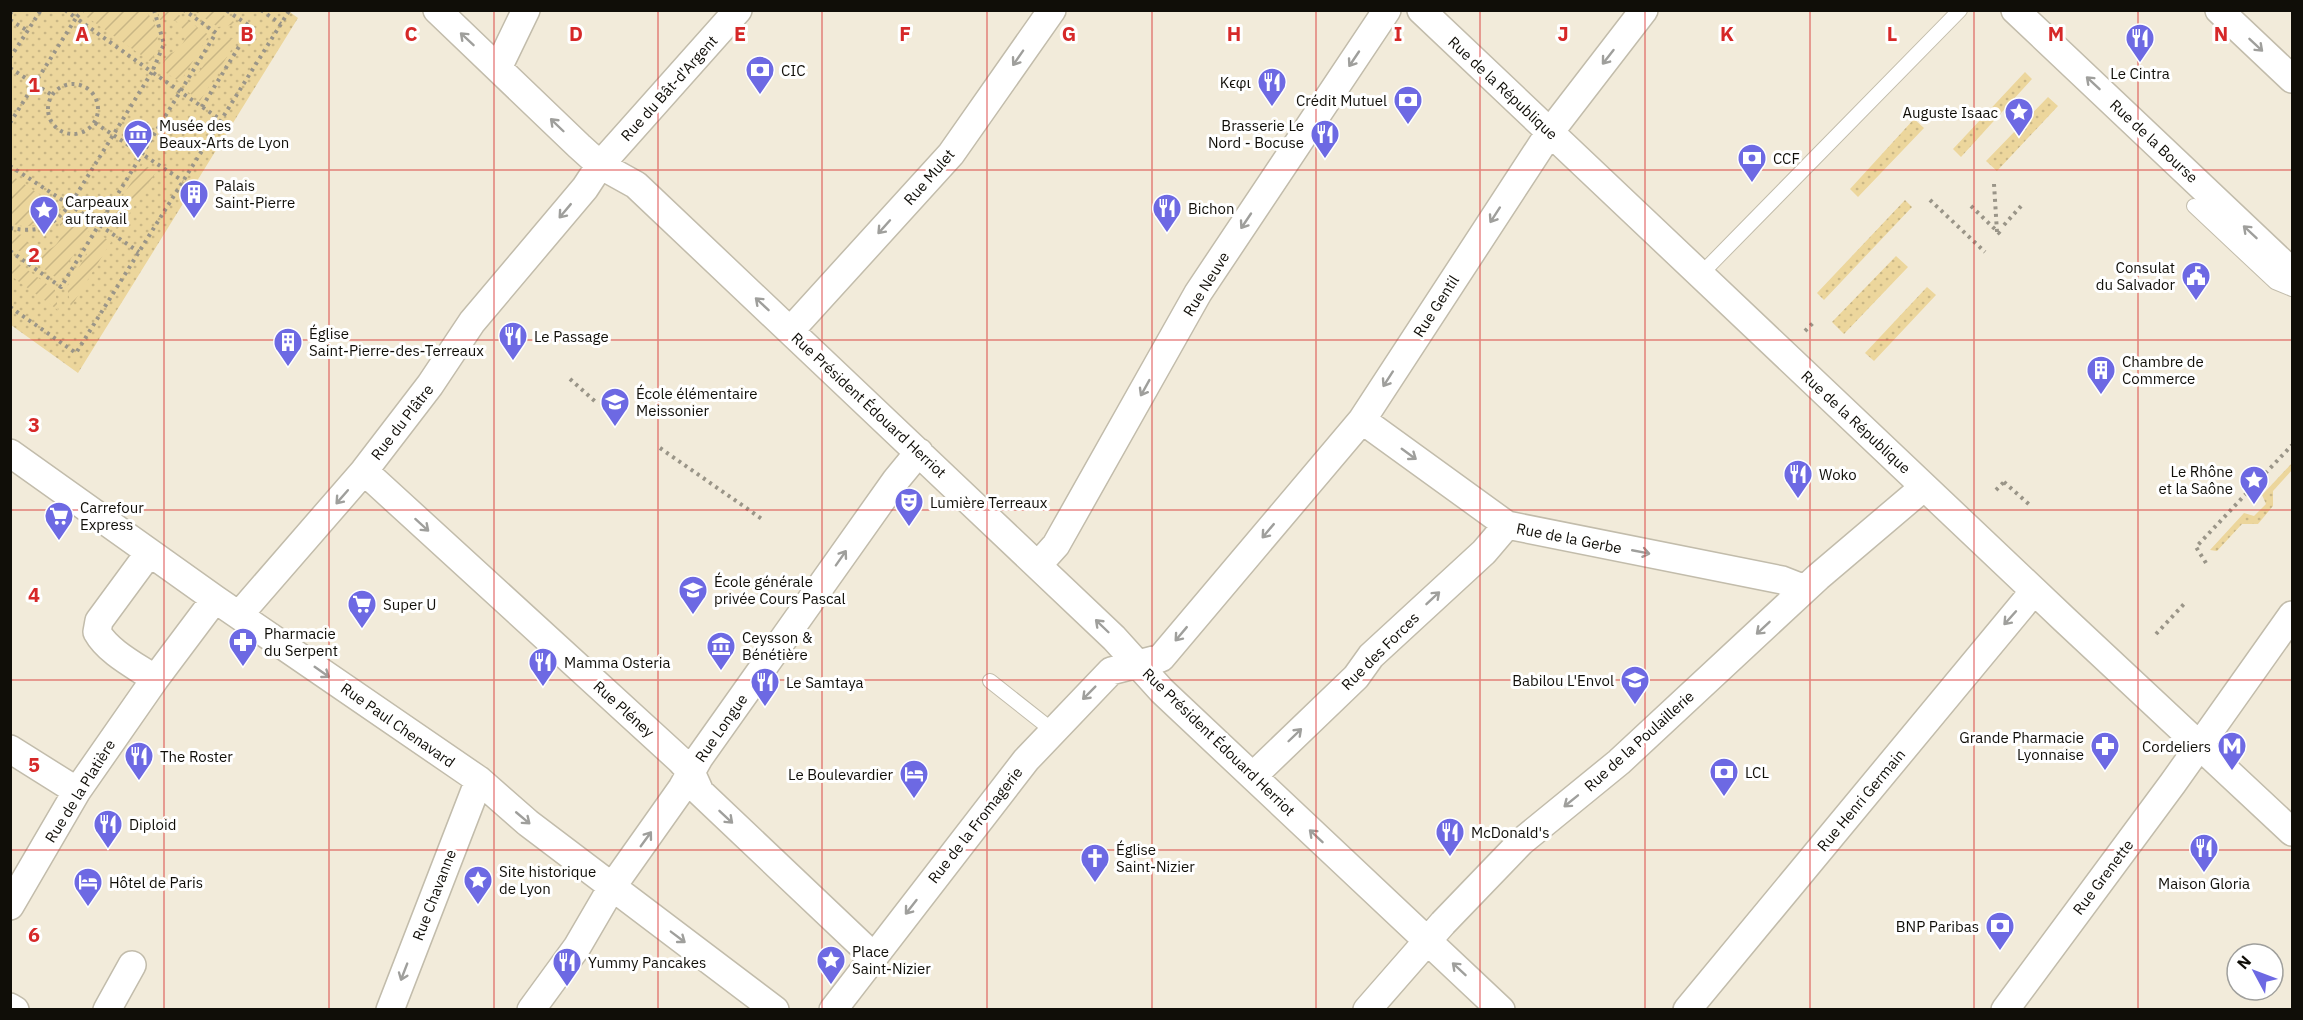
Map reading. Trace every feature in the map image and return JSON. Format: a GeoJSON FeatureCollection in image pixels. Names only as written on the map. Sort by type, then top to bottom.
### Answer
{"type":"FeatureCollection","features":[{"type":"Feature","properties":{"kind":"street","name":"Rue Président Édouard Herriot"},"geometry":{"type":"LineString","coordinates":[[437,10],[600,165],[636,185],[1038,565],[1138,663],[1162,691],[1501,1010]]}},
{"type":"Feature","properties":{"kind":"street"},"geometry":{"type":"LineString","coordinates":[[498,68],[526,10]]}},
{"type":"Feature","properties":{"kind":"street","name":"Rue du Bât-d'Argent"},"geometry":{"type":"LineString","coordinates":[[600,165],[738,10]]}},
{"type":"Feature","properties":{"kind":"street","name":"Rue Mulet"},"geometry":{"type":"LineString","coordinates":[[790,331],[951,153],[1052,10]]}},
{"type":"Feature","properties":{"kind":"street","name":"Rue Neuve"},"geometry":{"type":"LineString","coordinates":[[1038,565],[1056,545],[1198,293],[1387,10]]}},
{"type":"Feature","properties":{"kind":"street","name":"Rue de la République"},"geometry":{"type":"LineString","coordinates":[[1421,10],[2034,591],[2292,832]]}},
{"type":"Feature","properties":{"kind":"street","name":"Rue Gentil"},"geometry":{"type":"LineString","coordinates":[[1138,663],[1161,658],[1362,420],[1550,132],[1644,10]]}},
{"type":"Feature","properties":{"kind":"street","name":"Rue de la Bourse"},"geometry":{"type":"LineString","coordinates":[[2016,10],[2292,272]]}},
{"type":"Feature","properties":{"kind":"street"},"geometry":{"type":"LineString","coordinates":[[2219,10],[2292,79]]}},
{"type":"Feature","properties":{"kind":"street","name":"Rue du Plâtre"},"geometry":{"type":"LineString","coordinates":[[238,615],[364,471],[430,385],[472,322],[585,188],[600,165]]}},
{"type":"Feature","properties":{"kind":"street","name":"Rue de la Gerbe"},"geometry":{"type":"LineString","coordinates":[[1362,420],[1507,525],[1782,580],[1806,589]]}},
{"type":"Feature","properties":{"kind":"street","name":"Rue Longue"},"geometry":{"type":"LineString","coordinates":[[531,1010],[577,947],[612,887],[691,772],[896,480],[919,452]]}},
{"type":"Feature","properties":{"kind":"street","name":"Rue Paul Chenavard"},"geometry":{"type":"LineString","coordinates":[[10,453],[149,553],[478,780],[612,887],[775,1010]]}},
{"type":"Feature","properties":{"kind":"street","name":"Rue Pléney"},"geometry":{"type":"LineString","coordinates":[[364,471],[691,772],[700,792],[873,956]]}},
{"type":"Feature","properties":{"kind":"street","name":"Rue de la Poulaillerie"},"geometry":{"type":"LineString","coordinates":[[1367,1010],[1427,940],[1521,842],[1619,762],[1806,589],[1924,487]]}},
{"type":"Feature","properties":{"kind":"street","name":"Rue des Forces"},"geometry":{"type":"LineString","coordinates":[[1253,776],[1356,677],[1371,656],[1484,552],[1507,525]]}},
{"type":"Feature","properties":{"kind":"street"},"geometry":{"type":"LineString","coordinates":[[149,553],[99,621],[97,632],[101,640],[155,680]]}},
{"type":"Feature","properties":{"kind":"street","name":"Rue Henri Germain"},"geometry":{"type":"LineString","coordinates":[[1687,1010],[2034,591]]}},
{"type":"Feature","properties":{"kind":"street","name":"Rue de la Platière"},"geometry":{"type":"LineString","coordinates":[[10,906],[77,791],[215,599]]}},
{"type":"Feature","properties":{"kind":"street","name":"Rue Grenette"},"geometry":{"type":"LineString","coordinates":[[2015,1006],[2292,615]]}},
{"type":"Feature","properties":{"kind":"street","name":"Rue de la Fromagerie"},"geometry":{"type":"LineString","coordinates":[[833,1010],[1026,760],[1052,730],[1111,671],[1138,663]]}},
{"type":"Feature","properties":{"kind":"street"},"geometry":{"type":"LineString","coordinates":[[10,749],[77,791]]}},
{"type":"Feature","properties":{"kind":"street","name":"Rue Chavanne"},"geometry":{"type":"LineString","coordinates":[[390,1010],[478,780]]}},
{"type":"Feature","properties":{"kind":"street"},"geometry":{"type":"LineString","coordinates":[[107,1010],[132,965]]}},
{"type":"Feature","properties":{"kind":"street"},"geometry":{"type":"LineString","coordinates":[[10,1007],[15,1010]]}},
{"type":"Feature","properties":{"kind":"lane"},"geometry":{"type":"LineString","coordinates":[[1701,274],[1960,10]]}},
{"type":"Feature","properties":{"kind":"lane"},"geometry":{"type":"LineString","coordinates":[[2194,206],[2275,282],[2292,289]]}},
{"type":"Feature","properties":{"kind":"lane"},"geometry":{"type":"LineString","coordinates":[[990,681],[1052,730]]}},
{"type":"Feature","properties":{"kind":"path"},"geometry":{"type":"LineString","coordinates":[[10,58],[41,10]]}},
{"type":"Feature","properties":{"kind":"path"},"geometry":{"type":"LineString","coordinates":[[65,10],[221,120]]}},
{"type":"Feature","properties":{"kind":"path"},"geometry":{"type":"LineString","coordinates":[[10,123],[83,10]]}},
{"type":"Feature","properties":{"kind":"path"},"geometry":{"type":"LineString","coordinates":[[10,228],[29,231],[47,226],[70,205],[152,72],[164,44],[154,10]]}},
{"type":"Feature","properties":{"kind":"path"},"geometry":{"type":"LineString","coordinates":[[10,251],[62,287],[216,33],[184,10]]}},
{"type":"Feature","properties":{"kind":"path"},"geometry":{"type":"LineString","coordinates":[[202,107],[251,27],[226,10]]}},
{"type":"Feature","properties":{"kind":"path"},"geometry":{"type":"LineString","coordinates":[[261,10],[281,24]]}},
{"type":"Feature","properties":{"kind":"path"},"geometry":{"type":"LineString","coordinates":[[10,307],[76,353],[289,11]]}},
{"type":"Feature","properties":{"kind":"path"},"geometry":{"type":"LineString","coordinates":[[10,20],[28,31]]}},
{"type":"Feature","properties":{"kind":"path"},"geometry":{"type":"LineString","coordinates":[[10,44],[17,48]]}},
{"type":"Feature","properties":{"kind":"path"},"geometry":{"type":"LineString","coordinates":[[10,68],[52,95]]}},
{"type":"Feature","properties":{"kind":"path"},"geometry":{"type":"LineString","coordinates":[[71,83],[88,88],[99,109],[94,123],[79,135],[62,132],[55,128],[47,112],[52,95],[71,83]]}},
{"type":"Feature","properties":{"kind":"path"},"geometry":{"type":"LineString","coordinates":[[94,123],[183,181]]}},
{"type":"Feature","properties":{"kind":"path"},"geometry":{"type":"LineString","coordinates":[[10,166],[139,252]]}},
{"type":"Feature","properties":{"kind":"path"},"geometry":{"type":"LineString","coordinates":[[1971,206],[1999,234],[1994,184]]}},
{"type":"Feature","properties":{"kind":"path"},"geometry":{"type":"LineString","coordinates":[[1930,200],[1985,252]]}},
{"type":"Feature","properties":{"kind":"path"},"geometry":{"type":"LineString","coordinates":[[2004,225],[2022,205]]}},
{"type":"Feature","properties":{"kind":"path"},"geometry":{"type":"LineString","coordinates":[[570,379],[598,404]]}},
{"type":"Feature","properties":{"kind":"path"},"geometry":{"type":"LineString","coordinates":[[2206,562],[2196,547],[2292,445]]}},
{"type":"Feature","properties":{"kind":"path"},"geometry":{"type":"LineString","coordinates":[[660,448],[762,519]]}},
{"type":"Feature","properties":{"kind":"path"},"geometry":{"type":"LineString","coordinates":[[1996,490],[2005,481],[2031,506]]}},
{"type":"Feature","properties":{"kind":"path"},"geometry":{"type":"LineString","coordinates":[[2156,634],[2184,604]]}},
{"type":"Feature","properties":{"kind":"shaded area"},"geometry":{"type":"Polygon","coordinates":[[[287,10],[298,18],[78,373],[11,325],[11,11],[287,10]]]}},
{"type":"Feature","properties":{"kind":"shaded area"},"geometry":{"type":"Polygon","coordinates":[[[89,11],[145,11],[154,22],[157,35],[156,48],[151,62],[84,15],[89,11]]]}},
{"type":"Feature","properties":{"kind":"shaded area"},"geometry":{"type":"Polygon","coordinates":[[[158,11],[173,11],[209,35],[180,82],[160,69],[168,54],[179,48],[186,37],[182,28],[174,20],[160,20],[158,11]]]}},
{"type":"Feature","properties":{"kind":"shaded area"},"geometry":{"type":"Polygon","coordinates":[[[194,11],[217,11],[237,24],[218,27],[194,11]]]}},
{"type":"Feature","properties":{"kind":"shaded area"},"geometry":{"type":"Polygon","coordinates":[[[239,37],[200,101],[187,91],[219,41],[239,37]]]}},
{"type":"Feature","properties":{"kind":"shaded area"},"geometry":{"type":"Polygon","coordinates":[[[2025,72],[2032,79],[1961,157],[1953,149],[2025,72]]]}},
{"type":"Feature","properties":{"kind":"shaded area"},"geometry":{"type":"Polygon","coordinates":[[[2048,97],[2058,106],[1997,171],[1986,161],[2048,97]]]}},
{"type":"Feature","properties":{"kind":"shaded area"},"geometry":{"type":"Polygon","coordinates":[[[1914,119],[1924,128],[1858,197],[1850,189],[1914,119]]]}},
{"type":"Feature","properties":{"kind":"shaded area"},"geometry":{"type":"Polygon","coordinates":[[[143,164],[156,172],[119,230],[106,222],[143,164]]]}},
{"type":"Feature","properties":{"kind":"shaded area"},"geometry":{"type":"Polygon","coordinates":[[[10,175],[61,209],[44,222],[32,226],[11,223],[10,175]]]}},
{"type":"Feature","properties":{"kind":"shaded area"},"geometry":{"type":"Polygon","coordinates":[[[1905,200],[1912,207],[1824,300],[1817,293],[1905,200]]]}},
{"type":"Feature","properties":{"kind":"shaded area"},"geometry":{"type":"Polygon","coordinates":[[[70,215],[90,229],[58,279],[11,245],[11,233],[23,235],[30,248],[43,251],[51,248],[60,239],[60,224],[70,215]]]}},
{"type":"Feature","properties":{"kind":"shaded area"},"geometry":{"type":"Polygon","coordinates":[[[99,234],[111,242],[71,307],[67,287],[99,234]]]}},
{"type":"Feature","properties":{"kind":"shaded area"},"geometry":{"type":"Polygon","coordinates":[[[1896,256],[1908,267],[1844,334],[1832,322],[1896,256]]]}},
{"type":"Feature","properties":{"kind":"shaded area"},"geometry":{"type":"Polygon","coordinates":[[[11,258],[55,290],[58,310],[11,276],[11,258]]]}},
{"type":"Feature","properties":{"kind":"shaded area"},"geometry":{"type":"Polygon","coordinates":[[[1927,287],[1936,295],[1874,361],[1865,353],[1927,287]]]}},
{"type":"Feature","properties":{"kind":"shaded area"},"geometry":{"type":"Polygon","coordinates":[[[2292,463],[2292,470],[2273,491],[2273,506],[2258,524],[2242,524],[2217,551],[2210,550],[2244,513],[2254,516],[2266,504],[2262,495],[2292,463]]]}},
{"type":"Feature","properties":{"kind":"place","name":"Le Cintra"},"geometry":{"type":"Point","coordinates":[2140,64]}},
{"type":"Feature","properties":{"kind":"place","name":"CIC"},"geometry":{"type":"Point","coordinates":[760,96]}},
{"type":"Feature","properties":{"kind":"place","name":"Κϵφι"},"geometry":{"type":"Point","coordinates":[1272,108]}},
{"type":"Feature","properties":{"kind":"place","name":"Crédit Mutuel"},"geometry":{"type":"Point","coordinates":[1408,126]}},
{"type":"Feature","properties":{"kind":"place","name":"Auguste Isaac"},"geometry":{"type":"Point","coordinates":[2019,138]}},
{"type":"Feature","properties":{"kind":"place","name":"Musée des Beaux-Arts de Lyon"},"geometry":{"type":"Point","coordinates":[138,160]}},
{"type":"Feature","properties":{"kind":"place","name":"Brasserie Le Nord - Bocuse"},"geometry":{"type":"Point","coordinates":[1325,160]}},
{"type":"Feature","properties":{"kind":"place","name":"CCF"},"geometry":{"type":"Point","coordinates":[1752,184]}},
{"type":"Feature","properties":{"kind":"place","name":"Palais Saint-Pierre"},"geometry":{"type":"Point","coordinates":[194,220]}},
{"type":"Feature","properties":{"kind":"place","name":"Bichon"},"geometry":{"type":"Point","coordinates":[1167,234]}},
{"type":"Feature","properties":{"kind":"place","name":"Carpeaux au travail"},"geometry":{"type":"Point","coordinates":[44,236]}},
{"type":"Feature","properties":{"kind":"place","name":"Consulat du Salvador"},"geometry":{"type":"Point","coordinates":[2196,302]}},
{"type":"Feature","properties":{"kind":"place","name":"Le Passage"},"geometry":{"type":"Point","coordinates":[513,362]}},
{"type":"Feature","properties":{"kind":"place","name":"Église Saint-Pierre-des-Terreaux"},"geometry":{"type":"Point","coordinates":[288,368]}},
{"type":"Feature","properties":{"kind":"place","name":"Chambre de Commerce"},"geometry":{"type":"Point","coordinates":[2101,396]}},
{"type":"Feature","properties":{"kind":"place","name":"École élémentaire Meissonier"},"geometry":{"type":"Point","coordinates":[615,428]}},
{"type":"Feature","properties":{"kind":"place","name":"Woko"},"geometry":{"type":"Point","coordinates":[1798,500]}},
{"type":"Feature","properties":{"kind":"place","name":"Le Rhône et la Saône"},"geometry":{"type":"Point","coordinates":[2254,506]}},
{"type":"Feature","properties":{"kind":"place","name":"Lumière Terreaux"},"geometry":{"type":"Point","coordinates":[909,528]}},
{"type":"Feature","properties":{"kind":"place","name":"Carrefour Express"},"geometry":{"type":"Point","coordinates":[59,542]}},
{"type":"Feature","properties":{"kind":"place","name":"École générale privée Cours Pascal"},"geometry":{"type":"Point","coordinates":[693,616]}},
{"type":"Feature","properties":{"kind":"place","name":"Super U"},"geometry":{"type":"Point","coordinates":[362,630]}},
{"type":"Feature","properties":{"kind":"place","name":"Pharmacie du Serpent"},"geometry":{"type":"Point","coordinates":[243,668]}},
{"type":"Feature","properties":{"kind":"place","name":"Ceysson & Bénétière"},"geometry":{"type":"Point","coordinates":[721,672]}},
{"type":"Feature","properties":{"kind":"place","name":"Mamma Osteria"},"geometry":{"type":"Point","coordinates":[543,688]}},
{"type":"Feature","properties":{"kind":"place","name":"Babilou L'Envol"},"geometry":{"type":"Point","coordinates":[1635,706]}},
{"type":"Feature","properties":{"kind":"place","name":"Le Samtaya"},"geometry":{"type":"Point","coordinates":[765,708]}},
{"type":"Feature","properties":{"kind":"place","name":"Grande Pharmacie Lyonnaise"},"geometry":{"type":"Point","coordinates":[2105,772]}},
{"type":"Feature","properties":{"kind":"place","name":"Cordeliers"},"geometry":{"type":"Point","coordinates":[2232,772]}},
{"type":"Feature","properties":{"kind":"place","name":"The Roster"},"geometry":{"type":"Point","coordinates":[139,782]}},
{"type":"Feature","properties":{"kind":"place","name":"LCL"},"geometry":{"type":"Point","coordinates":[1724,798]}},
{"type":"Feature","properties":{"kind":"place","name":"Le Boulevardier"},"geometry":{"type":"Point","coordinates":[914,800]}},
{"type":"Feature","properties":{"kind":"place","name":"Diploid"},"geometry":{"type":"Point","coordinates":[108,850]}},
{"type":"Feature","properties":{"kind":"place","name":"McDonald's"},"geometry":{"type":"Point","coordinates":[1450,858]}},
{"type":"Feature","properties":{"kind":"place","name":"Maison Gloria"},"geometry":{"type":"Point","coordinates":[2204,874]}},
{"type":"Feature","properties":{"kind":"place","name":"Église Saint-Nizier"},"geometry":{"type":"Point","coordinates":[1095,884]}},
{"type":"Feature","properties":{"kind":"place","name":"Site historique de Lyon"},"geometry":{"type":"Point","coordinates":[478,906]}},
{"type":"Feature","properties":{"kind":"place","name":"Hôtel de Paris"},"geometry":{"type":"Point","coordinates":[88,908]}},
{"type":"Feature","properties":{"kind":"place","name":"BNP Paribas"},"geometry":{"type":"Point","coordinates":[2000,952]}},
{"type":"Feature","properties":{"kind":"place","name":"Place Saint-Nizier"},"geometry":{"type":"Point","coordinates":[831,986]}},
{"type":"Feature","properties":{"kind":"place","name":"Yummy Pancakes"},"geometry":{"type":"Point","coordinates":[567,988]}}]}
